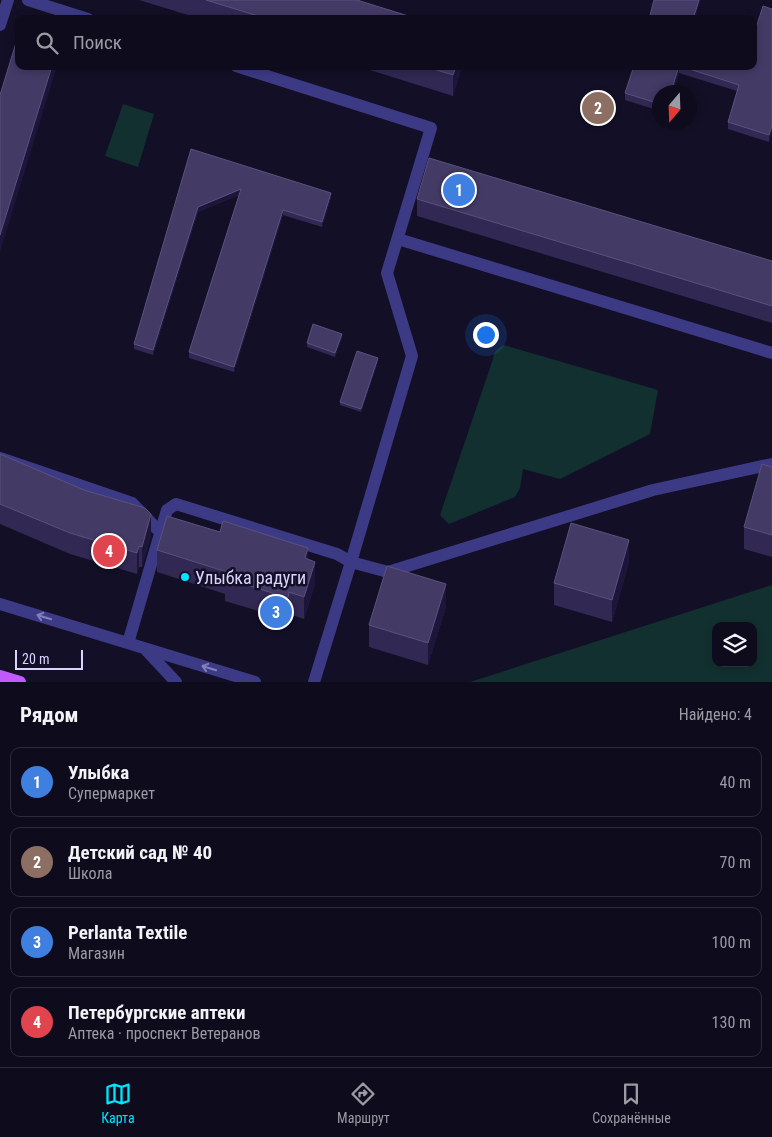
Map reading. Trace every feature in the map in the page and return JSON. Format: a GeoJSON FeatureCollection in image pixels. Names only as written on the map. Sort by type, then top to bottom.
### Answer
{"type":"FeatureCollection","features":[{"type":"Feature","properties":{"kind":"main road"},"geometry":{"type":"LineString","coordinates":[[0,676],[20,682]]}},
{"type":"Feature","properties":{"kind":"street"},"geometry":{"type":"LineString","coordinates":[[0,25],[8,0]]}},
{"type":"Feature","properties":{"kind":"street"},"geometry":{"type":"LineString","coordinates":[[28,0],[75,15]]}},
{"type":"Feature","properties":{"kind":"street"},"geometry":{"type":"LineString","coordinates":[[249,70],[431,128],[388,273],[412,356],[314,682]]}},
{"type":"Feature","properties":{"kind":"street"},"geometry":{"type":"LineString","coordinates":[[398,239],[772,353]]}},
{"type":"Feature","properties":{"kind":"street"},"geometry":{"type":"LineString","coordinates":[[0,458],[132,503],[160,532]]}},
{"type":"Feature","properties":{"kind":"street"},"geometry":{"type":"LineString","coordinates":[[128,643],[167,510],[176,504],[337,554],[351,562],[388,572],[653,490],[772,464]]}},
{"type":"Feature","properties":{"kind":"street"},"geometry":{"type":"LineString","coordinates":[[0,604],[255,682]]}},
{"type":"Feature","properties":{"kind":"street"},"geometry":{"type":"LineString","coordinates":[[144,648],[176,682]]}},
{"type":"Feature","properties":{"kind":"green space"},"geometry":{"type":"Polygon","coordinates":[[[123,104],[154,114],[138,167],[105,156],[123,104]]]}},
{"type":"Feature","properties":{"kind":"green space"},"geometry":{"type":"Polygon","coordinates":[[[504,345],[658,390],[650,434],[560,479],[523,469],[520,488],[515,497],[449,524],[440,515],[494,354],[504,345]]]}},
{"type":"Feature","properties":{"kind":"green space"},"geometry":{"type":"Polygon","coordinates":[[[772,585],[772,682],[470,682],[772,585]]]}},
{"type":"Feature","properties":{"kind":"building"},"geometry":{"type":"Polygon","coordinates":[[[206,0],[357,0],[405,15],[255,15],[206,0]]]}},
{"type":"Feature","properties":{"kind":"building"},"geometry":{"type":"Polygon","coordinates":[[[654,0],[699,0],[694,15],[650,15],[654,0]]]}},
{"type":"Feature","properties":{"kind":"building"},"geometry":{"type":"Polygon","coordinates":[[[763,6],[772,9],[772,126],[769,135],[728,122],[739,85],[692,70],[757,70],[757,25],[763,6]]]}},
{"type":"Feature","properties":{"kind":"building"},"geometry":{"type":"Polygon","coordinates":[[[15,46],[15,70],[51,70],[0,235],[0,95],[15,46]]]}},
{"type":"Feature","properties":{"kind":"building"},"geometry":{"type":"Polygon","coordinates":[[[437,70],[455,70],[453,75],[437,70]]]}},
{"type":"Feature","properties":{"kind":"building"},"geometry":{"type":"Polygon","coordinates":[[[633,70],[678,70],[673,85],[652,85],[652,101],[625,93],[633,70]]]}},
{"type":"Feature","properties":{"kind":"building"},"geometry":{"type":"Polygon","coordinates":[[[191,149],[331,193],[322,222],[283,210],[234,367],[189,352],[241,189],[198,207],[153,350],[134,344],[191,149]]]}},
{"type":"Feature","properties":{"kind":"building"},"geometry":{"type":"Polygon","coordinates":[[[429,158],[772,261],[772,306],[417,199],[429,158]]]}},
{"type":"Feature","properties":{"kind":"building"},"geometry":{"type":"Polygon","coordinates":[[[313,324],[342,334],[335,353],[307,343],[313,324]]]}},
{"type":"Feature","properties":{"kind":"building"},"geometry":{"type":"Polygon","coordinates":[[[357,351],[378,358],[361,409],[340,402],[357,351]]]}},
{"type":"Feature","properties":{"kind":"building"},"geometry":{"type":"Polygon","coordinates":[[[0,454],[84,490],[145,508],[151,514],[142,547],[139,546],[137,553],[70,533],[0,504],[0,454]]]}},
{"type":"Feature","properties":{"kind":"building"},"geometry":{"type":"Polygon","coordinates":[[[762,464],[772,467],[772,535],[744,527],[762,464]]]}},
{"type":"Feature","properties":{"kind":"building"},"geometry":{"type":"Polygon","coordinates":[[[167,516],[220,532],[223,521],[308,548],[305,558],[315,562],[304,597],[289,592],[288,598],[225,578],[227,572],[157,550],[167,516]]]}},
{"type":"Feature","properties":{"kind":"building"},"geometry":{"type":"Polygon","coordinates":[[[571,523],[629,540],[612,600],[554,583],[571,523]]]}},
{"type":"Feature","properties":{"kind":"building"},"geometry":{"type":"Polygon","coordinates":[[[387,566],[446,584],[428,643],[369,625],[387,566]]]}},
{"type":"Feature","properties":{"kind":"place","name":"Детский сад № 40"},"geometry":{"type":"Point","coordinates":[598,108]}},
{"type":"Feature","properties":{"kind":"place","name":"Улыбка"},"geometry":{"type":"Point","coordinates":[459,190]}},
{"type":"Feature","properties":{"kind":"place","name":"Петербургские аптеки"},"geometry":{"type":"Point","coordinates":[109,551]}},
{"type":"Feature","properties":{"kind":"place","name":"Улыбка радуги"},"geometry":{"type":"Point","coordinates":[185,577]}},
{"type":"Feature","properties":{"kind":"place","name":"Perlanta Textile"},"geometry":{"type":"Point","coordinates":[276,612]}}]}
